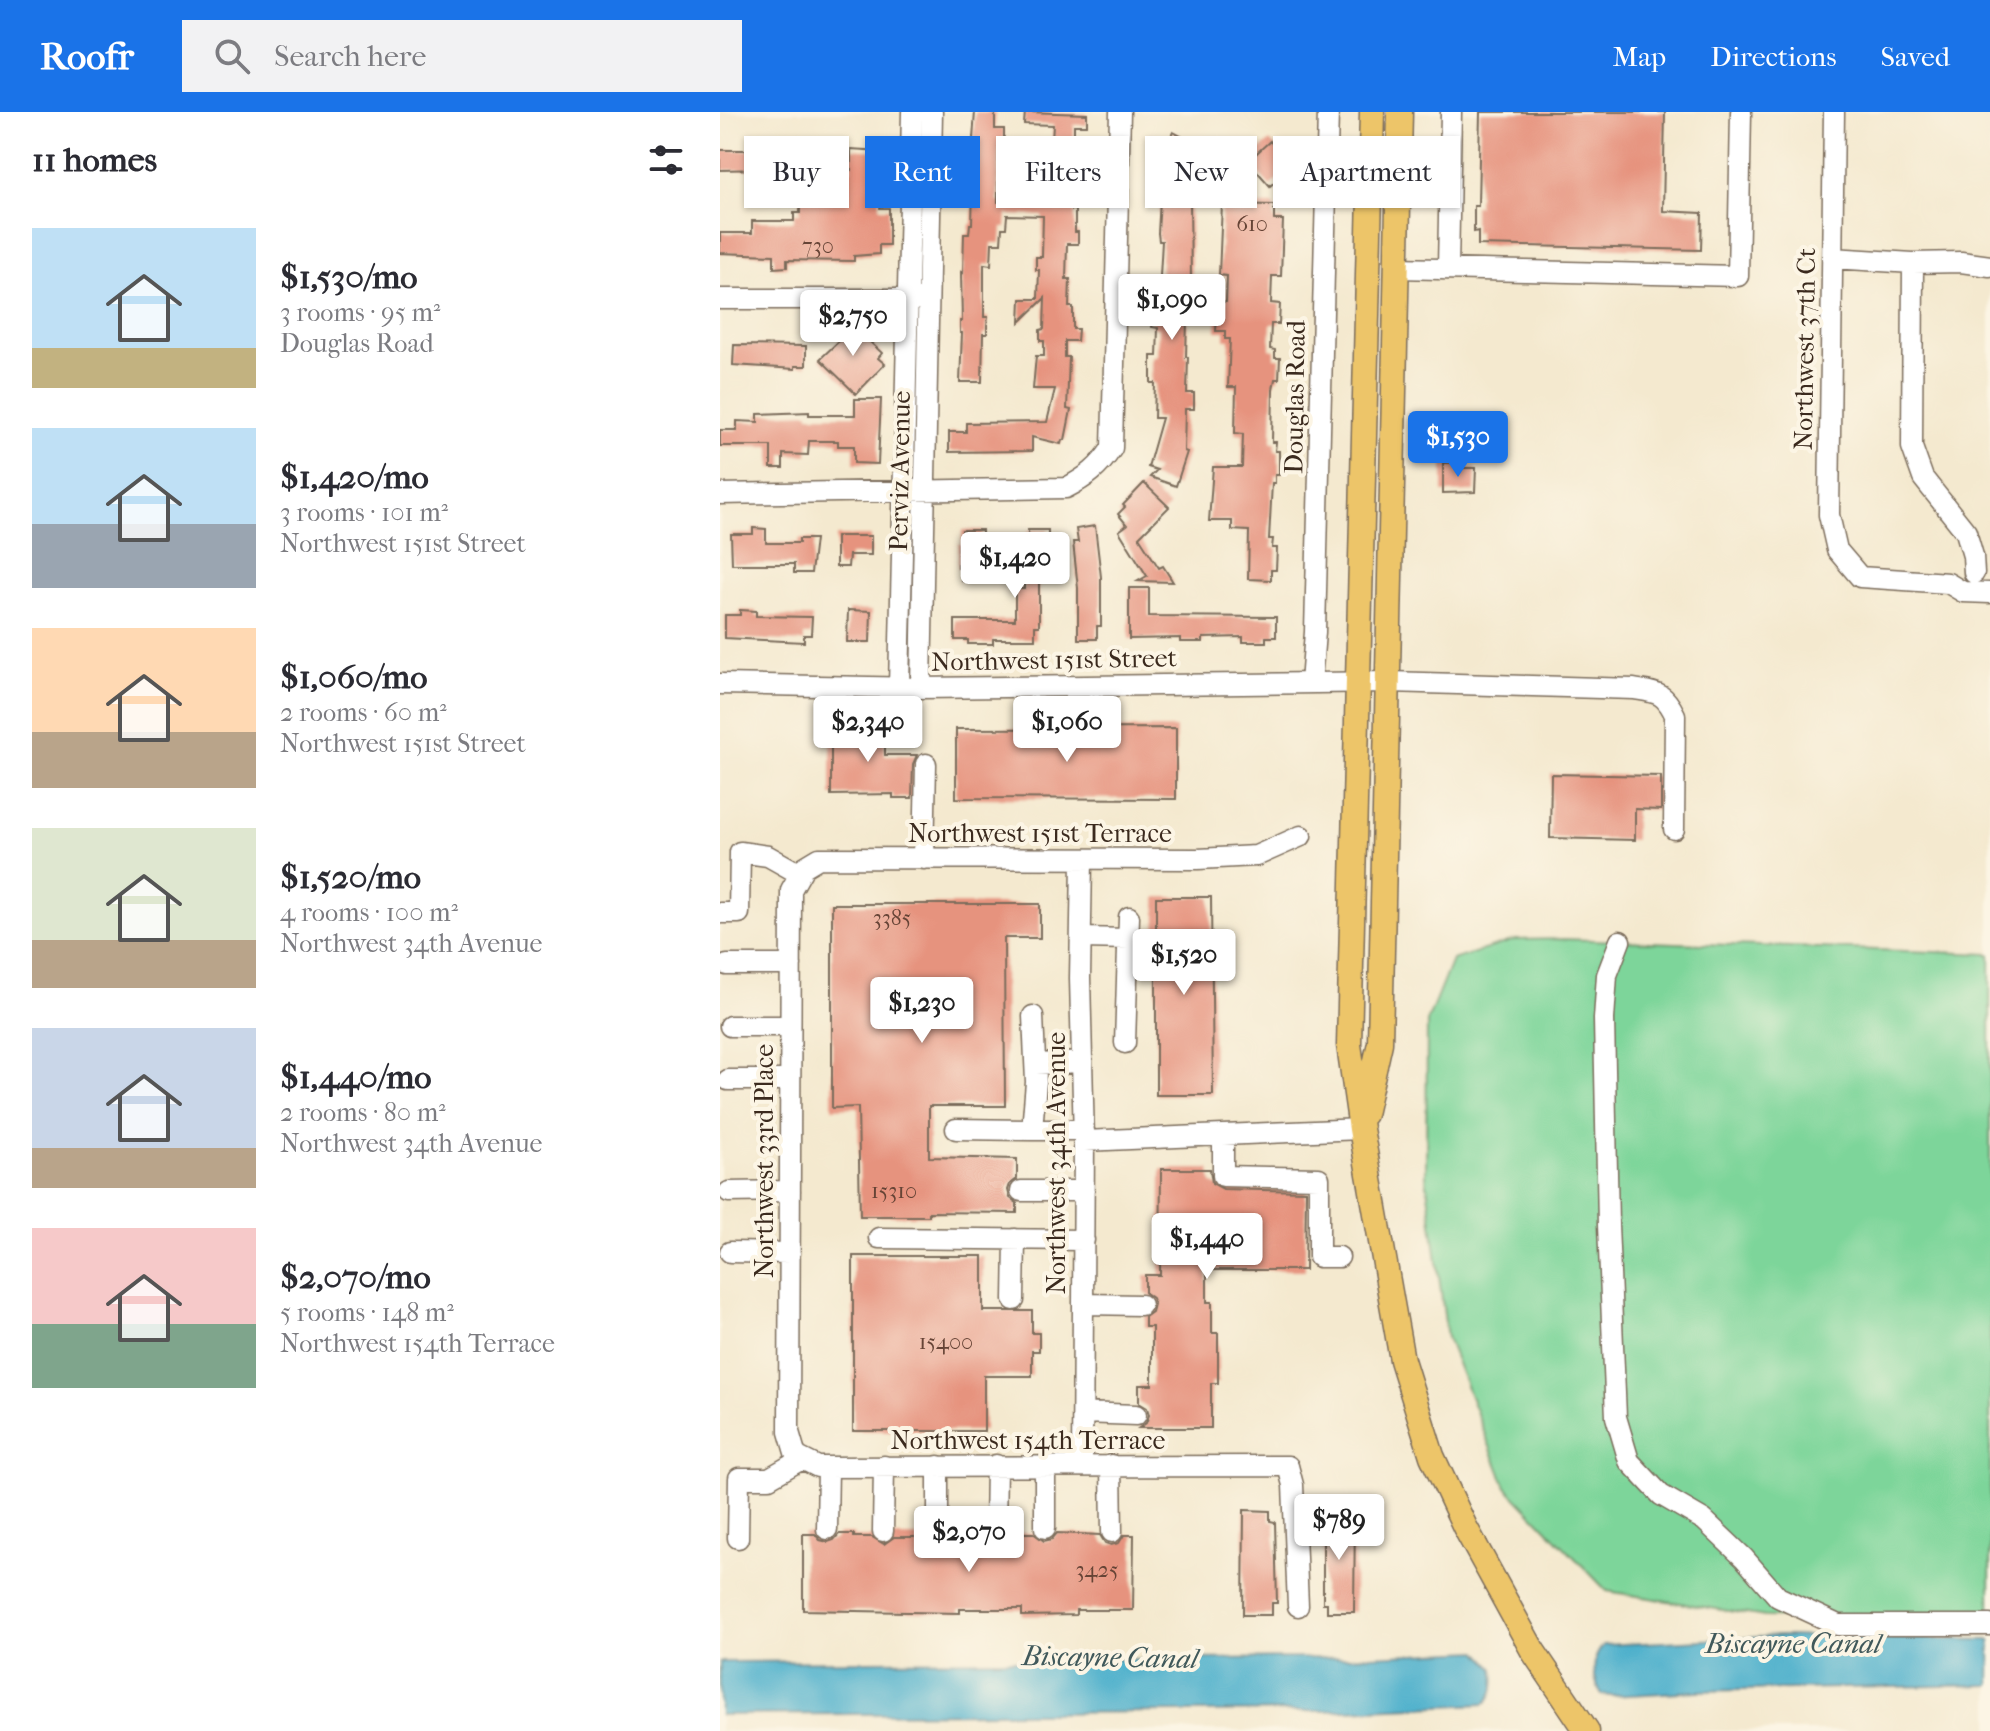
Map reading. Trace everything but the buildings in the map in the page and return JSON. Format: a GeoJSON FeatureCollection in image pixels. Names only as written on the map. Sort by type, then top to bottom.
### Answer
{"type":"FeatureCollection","features":[{"type":"Feature","properties":{"kind":"main road"},"geometry":{"type":"LineString","coordinates":[[1372,112],[1349,1045],[1402,1360],[1432,1456],[1465,1527],[1533,1651],[1587,1731]]}},
{"type":"Feature","properties":{"kind":"main road"},"geometry":{"type":"LineString","coordinates":[[1361,1129],[1380,1043],[1400,112]]}},
{"type":"Feature","properties":{"kind":"street","name":"Perviz Avenue"},"geometry":{"type":"LineString","coordinates":[[912,112],[927,491],[921,688]]}},
{"type":"Feature","properties":{"kind":"street","name":"Perviz Avenue"},"geometry":{"type":"LineString","coordinates":[[899,687],[905,492],[932,112]]}},
{"type":"Feature","properties":{"kind":"street"},"geometry":{"type":"LineString","coordinates":[[720,494],[1066,488],[1090,476],[1112,448],[1120,112]]}},
{"type":"Feature","properties":{"kind":"street","name":"Douglas Road"},"geometry":{"type":"LineString","coordinates":[[1311,683],[1315,632],[1328,112]]}},
{"type":"Feature","properties":{"kind":"street"},"geometry":{"type":"LineString","coordinates":[[1448,269],[1451,112]]}},
{"type":"Feature","properties":{"kind":"street"},"geometry":{"type":"LineString","coordinates":[[1397,268],[1738,276],[1741,112]]}},
{"type":"Feature","properties":{"kind":"street","name":"Northwest 37th Ct"},"geometry":{"type":"LineString","coordinates":[[1834,112],[1829,515],[1837,550],[1860,577],[1948,583]]}},
{"type":"Feature","properties":{"kind":"street"},"geometry":{"type":"LineString","coordinates":[[1832,258],[1913,263],[1961,262],[1990,266]]}},
{"type":"Feature","properties":{"kind":"street"},"geometry":{"type":"LineString","coordinates":[[1913,263],[1912,447],[1923,478],[1966,532],[1982,573],[1964,573],[1948,583],[1963,592],[1990,593]]}},
{"type":"Feature","properties":{"kind":"street"},"geometry":{"type":"LineString","coordinates":[[720,299],[918,299]]}},
{"type":"Feature","properties":{"kind":"street","name":"Northwest 151st Street"},"geometry":{"type":"LineString","coordinates":[[720,684],[921,688],[1389,682],[1634,689],[1657,693],[1668,700],[1675,715],[1674,829]]}},
{"type":"Feature","properties":{"kind":"street"},"geometry":{"type":"LineString","coordinates":[[924,859],[926,764]]}},
{"type":"Feature","properties":{"kind":"street","name":"Northwest 151st Terrace"},"geometry":{"type":"LineString","coordinates":[[795,882],[804,867],[819,858],[1082,861],[1256,856],[1301,836]]}},
{"type":"Feature","properties":{"kind":"street"},"geometry":{"type":"LineString","coordinates":[[720,913],[739,913],[740,852],[768,856],[795,882]]}},
{"type":"Feature","properties":{"kind":"street","name":"Northwest 34th Avenue"},"geometry":{"type":"LineString","coordinates":[[1082,861],[1082,1465]]}},
{"type":"Feature","properties":{"kind":"street","name":"Northwest 33rd Place"},"geometry":{"type":"LineString","coordinates":[[795,882],[790,1026],[789,1432],[796,1456],[802,1459]]}},
{"type":"Feature","properties":{"kind":"street"},"geometry":{"type":"LineString","coordinates":[[1125,1043],[1132,917]]}},
{"type":"Feature","properties":{"kind":"street"},"geometry":{"type":"LineString","coordinates":[[1081,938],[1129,939]]}},
{"type":"Feature","properties":{"kind":"street"},"geometry":{"type":"LineString","coordinates":[[1620,941],[1607,975],[1604,1019],[1616,1417],[1629,1461],[1661,1495],[1704,1520],[1744,1558],[1778,1597],[1838,1625],[1990,1625]]}},
{"type":"Feature","properties":{"kind":"street"},"geometry":{"type":"LineString","coordinates":[[727,965],[791,965]]}},
{"type":"Feature","properties":{"kind":"street"},"geometry":{"type":"LineString","coordinates":[[1032,1130],[1036,1064],[1033,1016]]}},
{"type":"Feature","properties":{"kind":"street"},"geometry":{"type":"LineString","coordinates":[[730,1026],[790,1026]]}},
{"type":"Feature","properties":{"kind":"street"},"geometry":{"type":"LineString","coordinates":[[1036,1064],[1082,1062]]}},
{"type":"Feature","properties":{"kind":"street"},"geometry":{"type":"LineString","coordinates":[[728,1080],[790,1080]]}},
{"type":"Feature","properties":{"kind":"street"},"geometry":{"type":"LineString","coordinates":[[956,1129],[1032,1130],[1084,1136],[1223,1135],[1361,1129]]}},
{"type":"Feature","properties":{"kind":"street"},"geometry":{"type":"LineString","coordinates":[[1223,1135],[1223,1176],[1319,1178],[1319,1257],[1339,1257]]}},
{"type":"Feature","properties":{"kind":"street"},"geometry":{"type":"LineString","coordinates":[[729,1192],[790,1191]]}},
{"type":"Feature","properties":{"kind":"street"},"geometry":{"type":"LineString","coordinates":[[1021,1191],[1084,1191]]}},
{"type":"Feature","properties":{"kind":"street"},"geometry":{"type":"LineString","coordinates":[[879,1238],[1084,1240]]}},
{"type":"Feature","properties":{"kind":"street"},"geometry":{"type":"LineString","coordinates":[[1014,1300],[1015,1239]]}},
{"type":"Feature","properties":{"kind":"street"},"geometry":{"type":"LineString","coordinates":[[730,1252],[790,1253]]}},
{"type":"Feature","properties":{"kind":"street"},"geometry":{"type":"LineString","coordinates":[[1083,1304],[1141,1305]]}},
{"type":"Feature","properties":{"kind":"street"},"geometry":{"type":"LineString","coordinates":[[1083,1413],[1136,1415]]}},
{"type":"Feature","properties":{"kind":"street"},"geometry":{"type":"LineString","coordinates":[[731,1521],[739,1478],[769,1478],[802,1459]]}},
{"type":"Feature","properties":{"kind":"street","name":"Northwest 154th Terrace"},"geometry":{"type":"LineString","coordinates":[[802,1459],[818,1467],[1288,1466],[1293,1485],[1298,1606]]}},
{"type":"Feature","properties":{"kind":"street"},"geometry":{"type":"LineString","coordinates":[[995,1530],[996,1465]]}},
{"type":"Feature","properties":{"kind":"street"},"geometry":{"type":"LineString","coordinates":[[1045,1465],[1045,1528]]}},
{"type":"Feature","properties":{"kind":"street"},"geometry":{"type":"LineString","coordinates":[[1111,1465],[1112,1532]]}},
{"type":"Feature","properties":{"kind":"street"},"geometry":{"type":"LineString","coordinates":[[883,1531],[884,1466]]}},
{"type":"Feature","properties":{"kind":"street"},"geometry":{"type":"LineString","coordinates":[[938,1466],[938,1530]]}},
{"type":"Feature","properties":{"kind":"street"},"geometry":{"type":"LineString","coordinates":[[827,1529],[828,1467]]}},
{"type":"Feature","properties":{"kind":"green space"},"geometry":{"type":"Polygon","coordinates":[[[1563,939],[1990,954],[1990,1620],[1765,1617],[1607,1591],[1506,1487],[1447,1338],[1426,1177],[1427,1022],[1452,960],[1515,940],[1563,939]]]}},
{"type":"Feature","properties":{"kind":"water","name":"Biscayne Canal"},"geometry":{"type":"Polygon","coordinates":[[[1782,1636],[1990,1640],[1990,1685],[1697,1691],[1612,1696],[1602,1695],[1595,1676],[1595,1662],[1604,1645],[1782,1636]]]}},
{"type":"Feature","properties":{"kind":"water"},"geometry":{"type":"Polygon","coordinates":[[[1478,1651],[1494,1668],[1493,1692],[1485,1704],[1320,1711],[720,1715],[720,1662],[1326,1658],[1478,1651]]]}}]}
